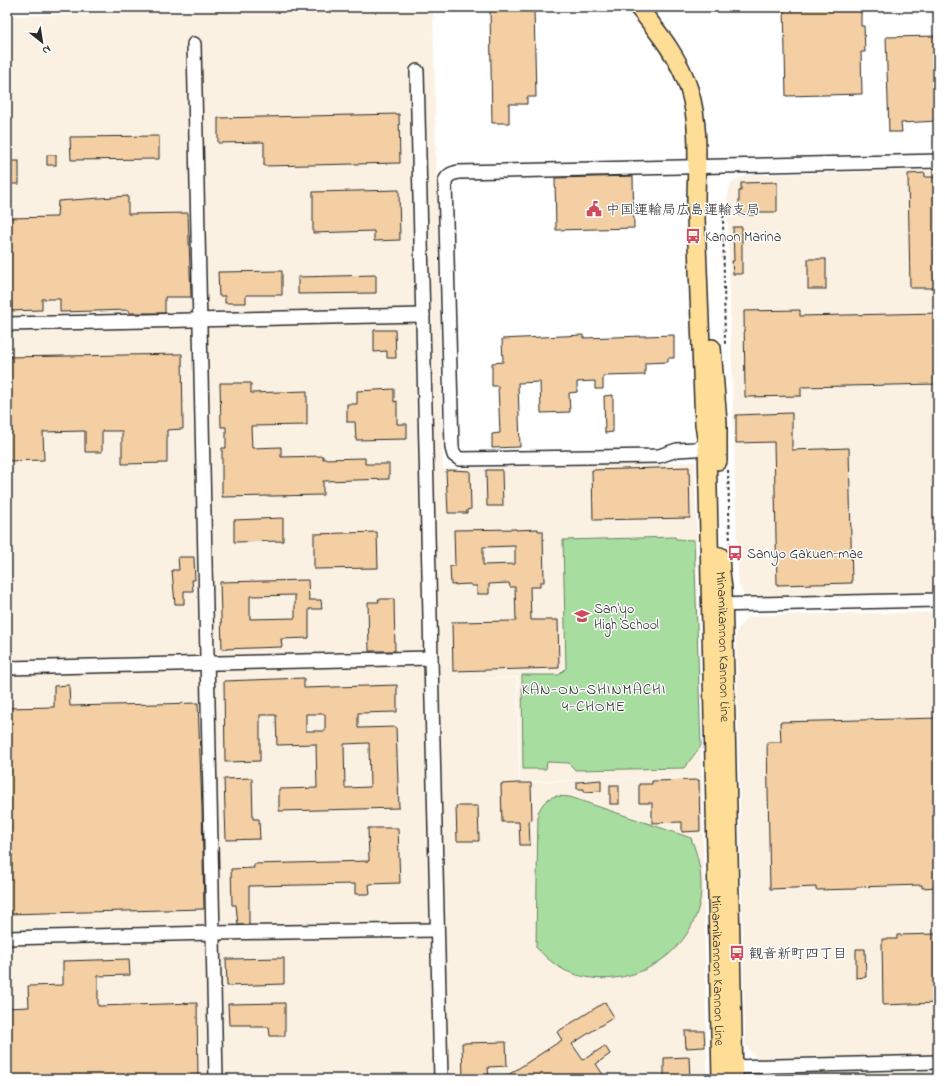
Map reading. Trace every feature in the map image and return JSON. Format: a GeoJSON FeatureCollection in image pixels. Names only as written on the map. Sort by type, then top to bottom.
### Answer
{"type":"FeatureCollection","features":[{"type":"Feature","properties":{"kind":"main road","name":"Minamikannon Kannon Line"},"geometry":{"type":"LineString","coordinates":[[638,7],[674,54],[692,98],[696,122],[696,224],[704,424],[712,445],[723,589],[717,605],[721,1079]]}},
{"type":"Feature","properties":{"kind":"main road","name":"Minamikannon Kannon Line"},"geometry":{"type":"LineString","coordinates":[[717,605],[733,1073]]}},
{"type":"Feature","properties":{"kind":"street"},"geometry":{"type":"LineString","coordinates":[[194,44],[216,1079]]}},
{"type":"Feature","properties":{"kind":"street"},"geometry":{"type":"LineString","coordinates":[[417,70],[440,1079]]}},
{"type":"Feature","properties":{"kind":"street"},"geometry":{"type":"LineString","coordinates":[[712,445],[677,450],[659,456],[460,459],[454,455],[452,448],[445,182],[447,177],[452,173],[459,172],[938,161]]}},
{"type":"Feature","properties":{"kind":"street"},"geometry":{"type":"LineString","coordinates":[[7,324],[423,315]]}},
{"type":"Feature","properties":{"kind":"street"},"geometry":{"type":"LineString","coordinates":[[717,605],[938,600]]}},
{"type":"Feature","properties":{"kind":"street"},"geometry":{"type":"LineString","coordinates":[[7,668],[431,658]]}},
{"type":"Feature","properties":{"kind":"street"},"geometry":{"type":"LineString","coordinates":[[7,938],[437,930]]}},
{"type":"Feature","properties":{"kind":"street"},"geometry":{"type":"LineString","coordinates":[[733,1073],[938,1062]]}},
{"type":"Feature","properties":{"kind":"shaded area"},"geometry":{"type":"Polygon","coordinates":[[[368,7],[433,7],[445,565],[443,469],[695,462],[707,1079],[7,1079],[7,16],[368,7]],[[518,677],[447,680],[517,678],[519,783],[686,777],[520,782],[518,677]]]}},
{"type":"Feature","properties":{"kind":"shaded area"},"geometry":{"type":"Polygon","coordinates":[[[938,170],[938,595],[745,598],[738,583],[727,201],[730,185],[733,181],[748,175],[938,170]]]}},
{"type":"Feature","properties":{"kind":"shaded area"},"geometry":{"type":"Polygon","coordinates":[[[938,612],[938,1079],[770,1079],[769,1072],[745,1045],[736,632],[746,618],[761,615],[938,612]]]}},
{"type":"Feature","properties":{"kind":"green space"},"geometry":{"type":"Polygon","coordinates":[[[675,537],[676,539],[694,540],[701,746],[684,768],[575,770],[569,763],[547,762],[546,769],[523,769],[522,675],[559,675],[566,668],[563,540],[675,537]]]}},
{"type":"Feature","properties":{"kind":"green space"},"geometry":{"type":"Polygon","coordinates":[[[557,796],[570,797],[691,838],[701,876],[700,900],[694,922],[682,940],[667,956],[649,968],[629,975],[607,979],[585,977],[560,968],[542,954],[536,947],[538,813],[545,802],[550,798],[557,796]]]}},
{"type":"Feature","properties":{"kind":"building"},"geometry":{"type":"Polygon","coordinates":[[[861,7],[861,26],[864,26],[865,52],[861,52],[862,94],[786,96],[784,8],[861,7]]]}},
{"type":"Feature","properties":{"kind":"building"},"geometry":{"type":"Polygon","coordinates":[[[490,8],[534,8],[536,97],[527,97],[527,104],[509,104],[509,123],[492,123],[490,8]]]}},
{"type":"Feature","properties":{"kind":"building"},"geometry":{"type":"Polygon","coordinates":[[[938,36],[937,121],[901,123],[902,132],[889,132],[886,37],[938,36]]]}},
{"type":"Feature","properties":{"kind":"building"},"geometry":{"type":"Polygon","coordinates":[[[399,114],[400,163],[264,166],[264,142],[218,143],[218,118],[399,114]]]}},
{"type":"Feature","properties":{"kind":"building"},"geometry":{"type":"Polygon","coordinates":[[[159,136],[159,159],[71,160],[70,137],[159,136]]]}},
{"type":"Feature","properties":{"kind":"building"},"geometry":{"type":"Polygon","coordinates":[[[47,155],[56,155],[56,165],[47,165],[47,155]]]}},
{"type":"Feature","properties":{"kind":"building"},"geometry":{"type":"Polygon","coordinates":[[[7,161],[19,161],[19,184],[7,184],[7,161]]]}},
{"type":"Feature","properties":{"kind":"building"},"geometry":{"type":"Polygon","coordinates":[[[925,173],[925,177],[938,177],[938,288],[910,288],[908,174],[925,173]]]}},
{"type":"Feature","properties":{"kind":"building"},"geometry":{"type":"Polygon","coordinates":[[[633,176],[634,228],[556,230],[555,178],[633,176]]]}},
{"type":"Feature","properties":{"kind":"building"},"geometry":{"type":"Polygon","coordinates":[[[777,182],[777,212],[754,212],[754,215],[739,215],[739,191],[741,191],[741,183],[777,182]]]}},
{"type":"Feature","properties":{"kind":"building"},"geometry":{"type":"Polygon","coordinates":[[[399,190],[400,240],[374,241],[374,231],[313,233],[313,192],[399,190]]]}},
{"type":"Feature","properties":{"kind":"building"},"geometry":{"type":"Polygon","coordinates":[[[128,196],[128,214],[188,213],[191,297],[165,297],[165,313],[129,313],[129,310],[60,312],[60,299],[42,299],[42,310],[7,311],[7,218],[57,217],[58,201],[128,196]]]}},
{"type":"Feature","properties":{"kind":"building"},"geometry":{"type":"Polygon","coordinates":[[[733,227],[742,227],[742,274],[733,274],[733,227]]]}},
{"type":"Feature","properties":{"kind":"building"},"geometry":{"type":"Polygon","coordinates":[[[808,259],[826,259],[826,289],[808,289],[808,259]]]}},
{"type":"Feature","properties":{"kind":"building"},"geometry":{"type":"Polygon","coordinates":[[[282,271],[282,295],[246,295],[246,303],[225,303],[225,296],[219,296],[218,272],[282,271]]]}},
{"type":"Feature","properties":{"kind":"building"},"geometry":{"type":"Polygon","coordinates":[[[376,275],[376,293],[298,294],[298,277],[376,275]]]}},
{"type":"Feature","properties":{"kind":"building"},"geometry":{"type":"Polygon","coordinates":[[[800,310],[800,316],[938,313],[938,384],[801,387],[801,396],[745,397],[744,311],[800,310]]]}},
{"type":"Feature","properties":{"kind":"building"},"geometry":{"type":"Polygon","coordinates":[[[374,330],[395,330],[396,358],[387,358],[387,351],[374,352],[374,330]]]}},
{"type":"Feature","properties":{"kind":"building"},"geometry":{"type":"Polygon","coordinates":[[[583,335],[583,338],[674,335],[674,358],[668,358],[668,362],[645,363],[645,375],[603,376],[603,389],[595,389],[595,381],[577,382],[577,392],[569,393],[570,412],[541,413],[540,382],[518,383],[520,447],[492,448],[492,434],[500,433],[498,386],[492,386],[492,363],[503,362],[502,339],[583,335]]]}},
{"type":"Feature","properties":{"kind":"building"},"geometry":{"type":"Polygon","coordinates":[[[182,354],[183,429],[167,430],[167,463],[122,464],[122,431],[102,431],[102,452],[85,452],[85,431],[43,432],[44,460],[7,461],[7,357],[182,354]]]}},
{"type":"Feature","properties":{"kind":"building"},"geometry":{"type":"Polygon","coordinates":[[[220,383],[251,383],[251,393],[307,391],[307,425],[251,426],[252,448],[281,447],[281,457],[323,456],[323,459],[365,458],[365,464],[389,464],[389,479],[323,481],[323,495],[222,497],[222,448],[226,448],[226,427],[221,427],[220,383]]]}},
{"type":"Feature","properties":{"kind":"building"},"geometry":{"type":"Polygon","coordinates":[[[394,389],[394,402],[397,401],[397,424],[407,424],[407,439],[356,440],[355,422],[347,422],[347,404],[357,404],[357,391],[394,389]]]}},
{"type":"Feature","properties":{"kind":"building"},"geometry":{"type":"Polygon","coordinates":[[[613,395],[613,432],[605,433],[604,396],[613,395]]]}},
{"type":"Feature","properties":{"kind":"building"},"geometry":{"type":"Polygon","coordinates":[[[792,413],[792,450],[849,448],[852,583],[777,585],[774,442],[736,443],[736,415],[792,413]]]}},
{"type":"Feature","properties":{"kind":"building"},"geometry":{"type":"Polygon","coordinates":[[[689,467],[690,518],[593,520],[592,470],[689,467]]]}},
{"type":"Feature","properties":{"kind":"building"},"geometry":{"type":"Polygon","coordinates":[[[486,470],[502,470],[503,506],[487,506],[486,470]]]}},
{"type":"Feature","properties":{"kind":"building"},"geometry":{"type":"Polygon","coordinates":[[[446,471],[470,471],[471,509],[467,510],[467,513],[448,513],[446,471]]]}},
{"type":"Feature","properties":{"kind":"building"},"geometry":{"type":"Polygon","coordinates":[[[283,518],[283,541],[234,542],[234,520],[283,518]]]}},
{"type":"Feature","properties":{"kind":"building"},"geometry":{"type":"Polygon","coordinates":[[[538,529],[538,531],[543,531],[544,582],[540,582],[540,587],[530,587],[531,620],[558,620],[559,668],[453,671],[452,622],[516,621],[515,587],[510,587],[509,583],[489,584],[489,594],[477,594],[477,586],[471,586],[471,584],[451,585],[450,566],[455,566],[454,530],[538,529]],[[515,546],[483,547],[483,565],[515,564],[515,546]]]}},
{"type":"Feature","properties":{"kind":"building"},"geometry":{"type":"Polygon","coordinates":[[[377,532],[378,568],[314,569],[314,534],[377,532]]]}},
{"type":"Feature","properties":{"kind":"building"},"geometry":{"type":"Polygon","coordinates":[[[178,557],[194,557],[195,580],[192,580],[193,591],[184,591],[184,604],[175,604],[172,570],[179,570],[178,557]]]}},
{"type":"Feature","properties":{"kind":"building"},"geometry":{"type":"Polygon","coordinates":[[[308,580],[309,600],[321,600],[322,609],[309,609],[309,638],[281,639],[282,647],[222,649],[220,582],[308,580]],[[295,595],[250,596],[250,619],[295,618],[295,595]]]}},
{"type":"Feature","properties":{"kind":"building"},"geometry":{"type":"Polygon","coordinates":[[[378,599],[394,599],[395,651],[369,651],[368,602],[379,602],[378,599]]]}},
{"type":"Feature","properties":{"kind":"building"},"geometry":{"type":"Polygon","coordinates":[[[304,678],[304,688],[397,685],[397,712],[358,713],[358,728],[396,727],[399,808],[279,811],[279,789],[317,788],[316,744],[277,745],[276,715],[260,715],[260,761],[225,762],[224,681],[304,678]],[[306,714],[306,731],[325,731],[325,714],[306,714]],[[369,743],[344,744],[345,788],[370,787],[369,743]]]}},
{"type":"Feature","properties":{"kind":"building"},"geometry":{"type":"Polygon","coordinates":[[[69,685],[70,706],[198,703],[204,909],[7,914],[7,708],[54,707],[54,686],[69,685]]]}},
{"type":"Feature","properties":{"kind":"building"},"geometry":{"type":"Polygon","coordinates":[[[938,718],[938,887],[922,888],[922,885],[856,887],[856,889],[816,890],[816,887],[770,889],[767,742],[781,742],[780,722],[938,718]]]}},
{"type":"Feature","properties":{"kind":"building"},"geometry":{"type":"Polygon","coordinates":[[[252,778],[253,819],[259,819],[260,839],[226,840],[224,779],[252,778]]]}},
{"type":"Feature","properties":{"kind":"building"},"geometry":{"type":"Polygon","coordinates":[[[601,780],[601,791],[584,792],[584,789],[577,789],[577,782],[601,780]]]}},
{"type":"Feature","properties":{"kind":"building"},"geometry":{"type":"Polygon","coordinates":[[[699,780],[700,831],[682,832],[682,822],[652,823],[652,803],[639,803],[639,784],[652,784],[652,781],[699,780]]]}},
{"type":"Feature","properties":{"kind":"building"},"geometry":{"type":"Polygon","coordinates":[[[531,783],[532,820],[529,821],[530,845],[520,845],[519,822],[502,822],[501,784],[531,783]]]}},
{"type":"Feature","properties":{"kind":"building"},"geometry":{"type":"Polygon","coordinates":[[[610,785],[619,785],[619,804],[610,804],[610,785]]]}},
{"type":"Feature","properties":{"kind":"building"},"geometry":{"type":"Polygon","coordinates":[[[456,806],[478,806],[479,841],[457,841],[456,806]]]}},
{"type":"Feature","properties":{"kind":"building"},"geometry":{"type":"Polygon","coordinates":[[[368,828],[398,828],[400,883],[369,884],[370,894],[355,894],[355,884],[249,886],[249,925],[238,925],[236,905],[232,905],[231,869],[254,868],[254,864],[369,861],[368,828]]]}},
{"type":"Feature","properties":{"kind":"building"},"geometry":{"type":"Polygon","coordinates":[[[937,934],[938,1003],[883,1005],[882,939],[897,939],[897,935],[937,934]]]}},
{"type":"Feature","properties":{"kind":"building"},"geometry":{"type":"Polygon","coordinates":[[[856,949],[865,949],[866,977],[856,978],[856,949]]]}},
{"type":"Feature","properties":{"kind":"building"},"geometry":{"type":"Polygon","coordinates":[[[284,958],[284,984],[227,986],[226,959],[284,958]]]}},
{"type":"Feature","properties":{"kind":"building"},"geometry":{"type":"Polygon","coordinates":[[[129,959],[130,975],[98,976],[98,1006],[197,1003],[198,1079],[7,1079],[7,1008],[29,1007],[28,986],[63,985],[63,961],[129,959]]]}},
{"type":"Feature","properties":{"kind":"building"},"geometry":{"type":"Polygon","coordinates":[[[605,1002],[614,1017],[572,1044],[583,1060],[605,1046],[610,1054],[596,1064],[606,1079],[502,1079],[562,1040],[557,1032],[605,1002]]]}},
{"type":"Feature","properties":{"kind":"building"},"geometry":{"type":"Polygon","coordinates":[[[285,1003],[285,1036],[270,1036],[269,1027],[229,1025],[228,1004],[285,1003]]]}},
{"type":"Feature","properties":{"kind":"building"},"geometry":{"type":"Polygon","coordinates":[[[685,1031],[704,1031],[705,1047],[686,1048],[685,1031]]]}},
{"type":"Feature","properties":{"kind":"building"},"geometry":{"type":"Polygon","coordinates":[[[506,1042],[507,1066],[488,1067],[489,1079],[463,1079],[462,1043],[506,1042]]]}},
{"type":"Feature","properties":{"kind":"building"},"geometry":{"type":"Polygon","coordinates":[[[689,1057],[690,1079],[664,1079],[664,1058],[689,1057]]]}},
{"type":"Feature","properties":{"kind":"place","name":"中国運輸局広島運輸支局"},"geometry":{"type":"Point","coordinates":[594,209]}},
{"type":"Feature","properties":{"kind":"place","name":"Kanon Marina"},"geometry":{"type":"Point","coordinates":[693,236]}},
{"type":"Feature","properties":{"kind":"place","name":"Sanyo Gakuen-mae"},"geometry":{"type":"Point","coordinates":[735,553]}},
{"type":"Feature","properties":{"kind":"place","name":"San'yo High School"},"geometry":{"type":"Point","coordinates":[582,616]}},
{"type":"Feature","properties":{"kind":"place","name":"観音新町四丁目"},"geometry":{"type":"Point","coordinates":[737,953]}},
{"type":"Feature","properties":{"kind":"district","name":"KAN-ON-SHINMACHI 4-CHOME"},"geometry":{"type":"Point","coordinates":[594,698]}}]}
